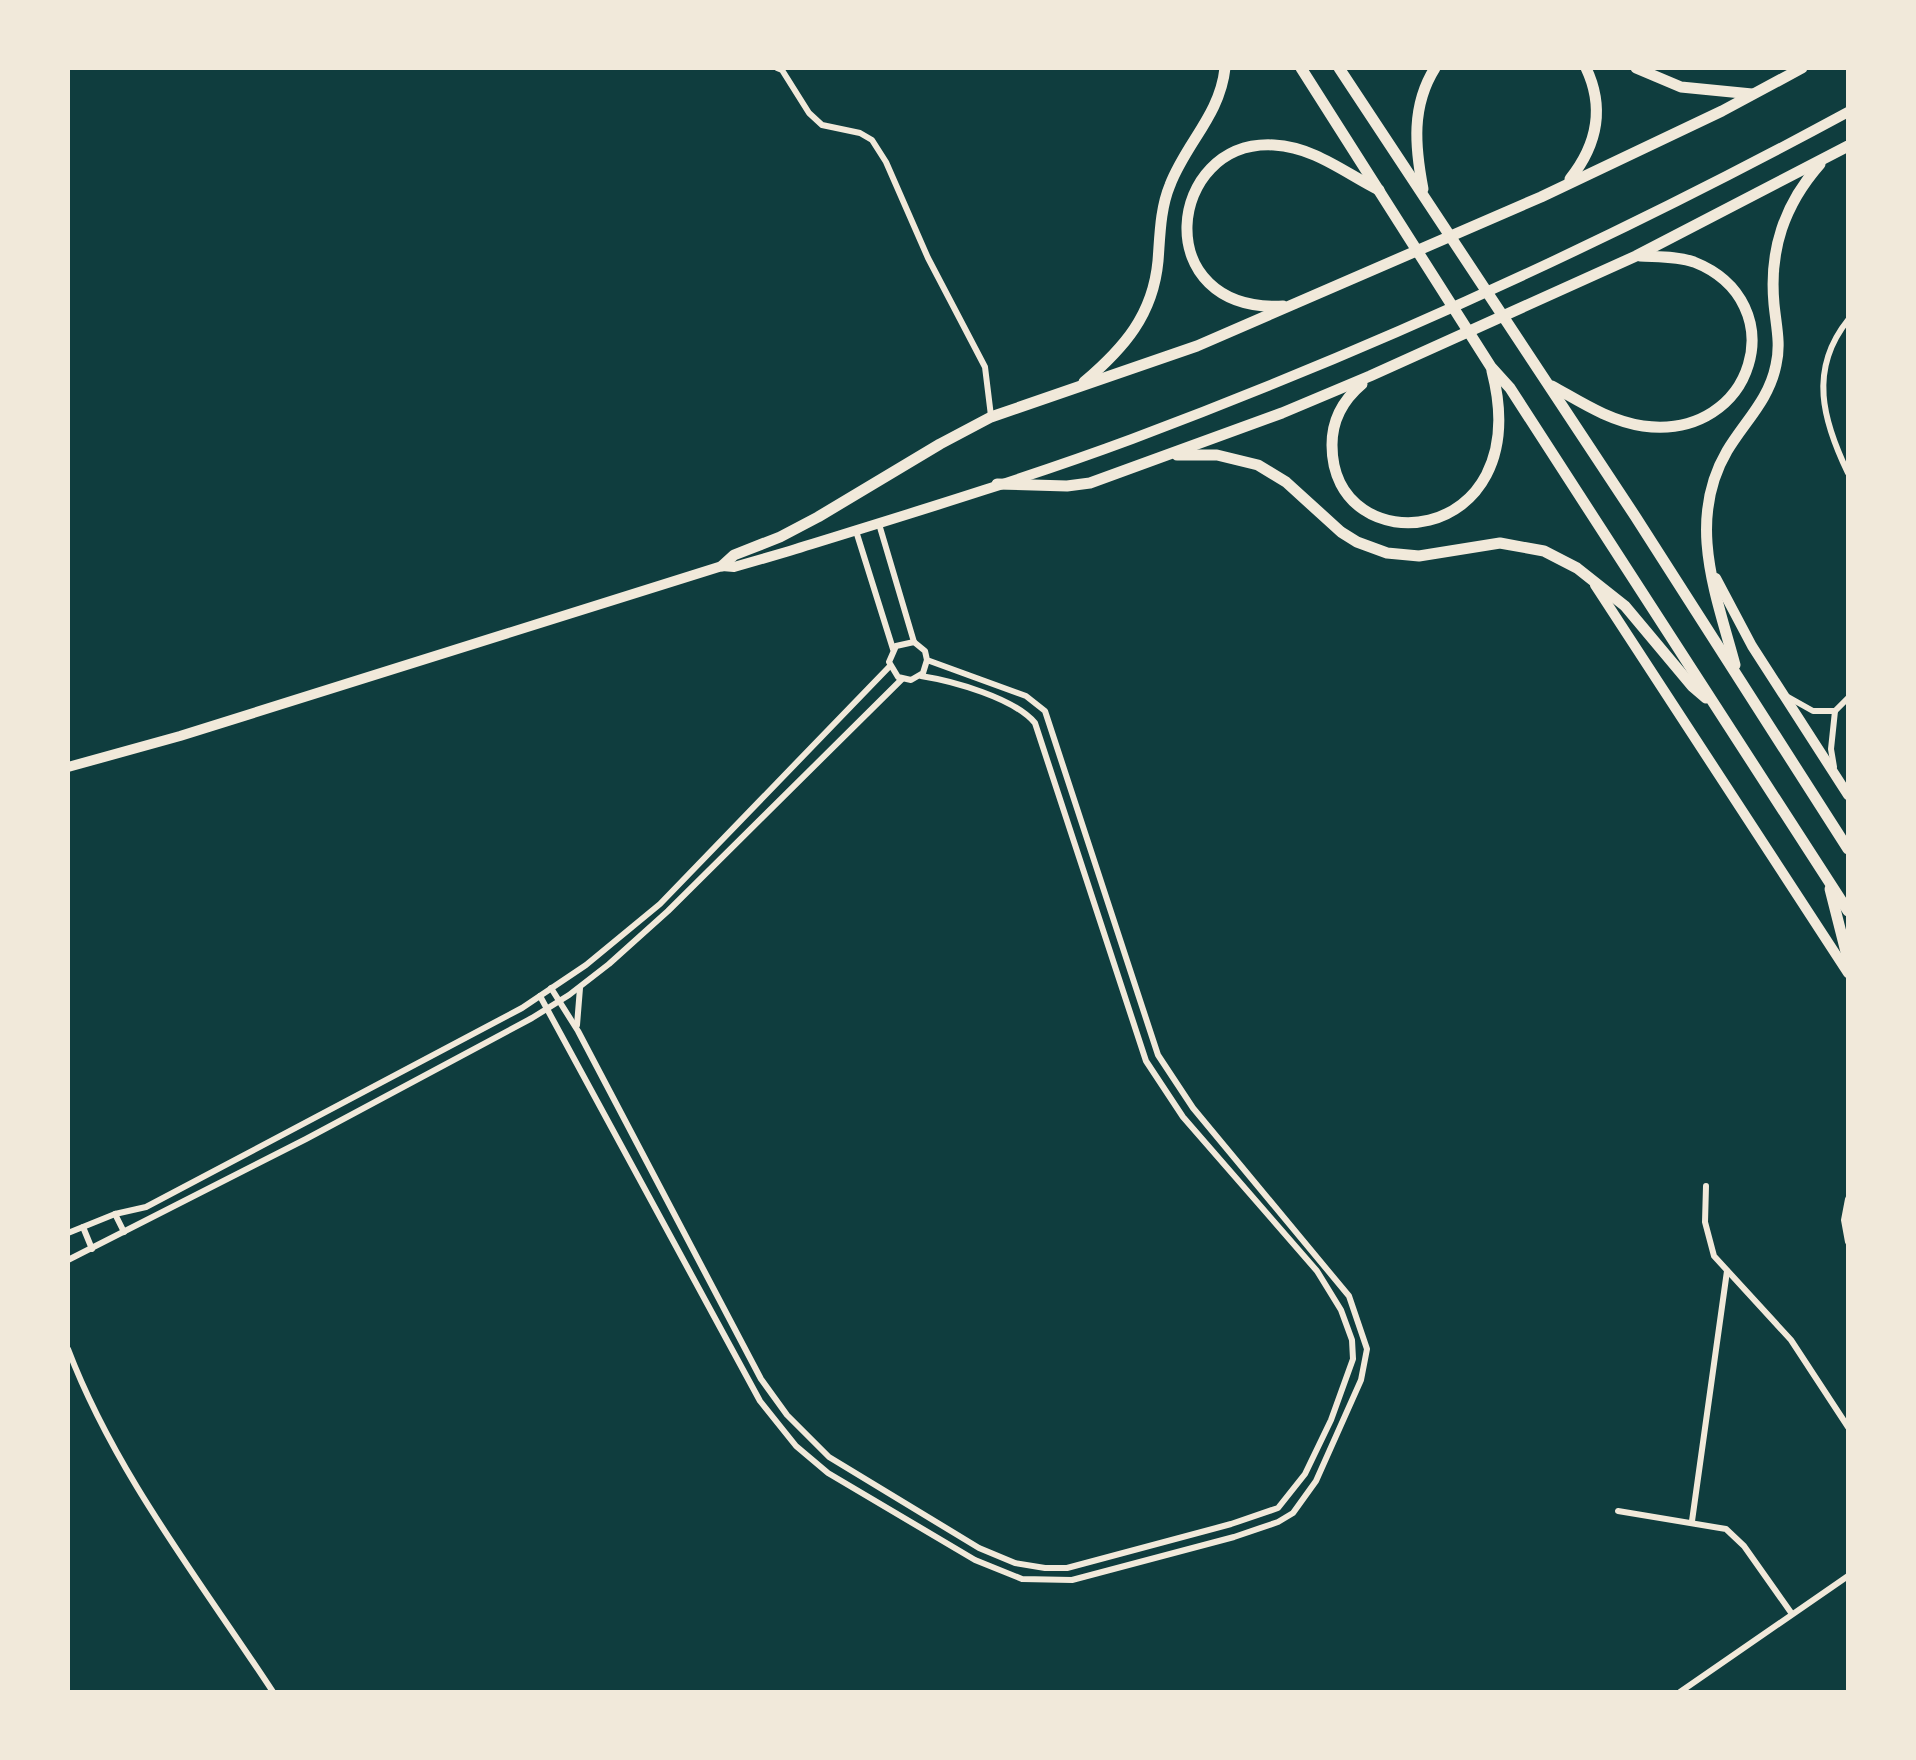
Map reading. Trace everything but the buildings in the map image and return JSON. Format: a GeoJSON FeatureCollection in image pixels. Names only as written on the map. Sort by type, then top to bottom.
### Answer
{"type":"FeatureCollection","features":[{"type":"Feature","properties":{"kind":"highway"},"geometry":{"type":"LineString","coordinates":[[1082,384],[1121,349],[1143,316],[1154,286],[1167,191],[1217,104],[1225,68]]}},
{"type":"Feature","properties":{"kind":"highway"},"geometry":{"type":"LineString","coordinates":[[1301,68],[1487,361],[1546,442],[1848,912]]}},
{"type":"Feature","properties":{"kind":"highway"},"geometry":{"type":"LineString","coordinates":[[1338,68],[1548,384],[1848,849]]}},
{"type":"Feature","properties":{"kind":"highway"},"geometry":{"type":"LineString","coordinates":[[1428,203],[1416,145],[1416,124],[1422,92],[1434,68]]}},
{"type":"Feature","properties":{"kind":"highway"},"geometry":{"type":"LineString","coordinates":[[1566,182],[1581,165],[1595,132],[1597,99],[1586,68]]}},
{"type":"Feature","properties":{"kind":"highway"},"geometry":{"type":"LineString","coordinates":[[1636,68],[1681,87],[1752,94]]}},
{"type":"Feature","properties":{"kind":"highway"},"geometry":{"type":"LineString","coordinates":[[722,566],[734,556],[818,517],[992,417],[1198,346],[1541,197],[1802,68]]}},
{"type":"Feature","properties":{"kind":"highway"},"geometry":{"type":"LineString","coordinates":[[1292,305],[1242,303],[1214,289],[1204,278],[1190,251],[1186,226],[1192,195],[1200,182],[1233,154],[1246,148],[1275,145],[1319,157],[1380,190]]}},
{"type":"Feature","properties":{"kind":"highway"},"geometry":{"type":"LineString","coordinates":[[998,484],[1090,483],[1282,413],[1636,256],[1848,146]]}},
{"type":"Feature","properties":{"kind":"highway"},"geometry":{"type":"LineString","coordinates":[[1738,678],[1710,582],[1705,540],[1710,493],[1717,471],[1767,395],[1778,361],[1772,267],[1781,227],[1801,188],[1822,160]]}},
{"type":"Feature","properties":{"kind":"highway"},"geometry":{"type":"LineString","coordinates":[[1548,384],[1597,412],[1640,426],[1698,422],[1733,396],[1744,379],[1751,344],[1750,326],[1739,297],[1722,278],[1696,263],[1636,256]]}},
{"type":"Feature","properties":{"kind":"highway"},"geometry":{"type":"LineString","coordinates":[[1370,376],[1346,400],[1335,420],[1332,453],[1337,472],[1345,488],[1371,514],[1388,521],[1424,522],[1440,519],[1468,500],[1491,465],[1499,444],[1501,421],[1487,361]]}},
{"type":"Feature","properties":{"kind":"highway"},"geometry":{"type":"LineString","coordinates":[[1168,455],[1217,455],[1258,465],[1286,482],[1342,532],[1372,549],[1420,556],[1481,544],[1544,551],[1568,563],[1625,606],[1692,686],[1714,703]]}},
{"type":"Feature","properties":{"kind":"highway"},"geometry":{"type":"LineString","coordinates":[[1828,880],[1848,960]]}},
{"type":"Feature","properties":{"kind":"main road"},"geometry":{"type":"LineString","coordinates":[[68,767],[246,716],[722,566],[734,567],[856,531],[1080,458],[1226,403],[1525,276],[1656,213],[1848,112]]}},
{"type":"Feature","properties":{"kind":"main road"},"geometry":{"type":"LineString","coordinates":[[1705,540],[1719,588],[1848,795]]}},
{"type":"Feature","properties":{"kind":"main road"},"geometry":{"type":"LineString","coordinates":[[1595,585],[1848,973]]}},
{"type":"Feature","properties":{"kind":"street"},"geometry":{"type":"LineString","coordinates":[[777,68],[822,125],[872,140],[886,162],[928,258],[985,367],[992,417]]}},
{"type":"Feature","properties":{"kind":"street"},"geometry":{"type":"LineString","coordinates":[[1848,320],[1836,336],[1825,368],[1822,401],[1830,435],[1848,473]]}},
{"type":"Feature","properties":{"kind":"street"},"geometry":{"type":"LineString","coordinates":[[879,523],[914,642],[927,660],[920,676]]}},
{"type":"Feature","properties":{"kind":"street"},"geometry":{"type":"LineString","coordinates":[[68,1233],[161,1200],[540,996],[586,965],[660,904],[890,666],[893,649],[856,531]]}},
{"type":"Feature","properties":{"kind":"street"},"geometry":{"type":"LineString","coordinates":[[893,649],[900,643],[914,642]]}},
{"type":"Feature","properties":{"kind":"street"},"geometry":{"type":"LineString","coordinates":[[540,996],[760,1401],[796,1446],[828,1473],[1000,1572],[1036,1581],[1072,1580],[1234,1537],[1293,1513],[1316,1481],[1361,1380],[1368,1349],[1360,1320],[1337,1280],[1208,1128],[1166,1071],[1154,1046],[1050,720],[1033,700],[927,660]]}},
{"type":"Feature","properties":{"kind":"street"},"geometry":{"type":"LineString","coordinates":[[890,666],[902,679]]}},
{"type":"Feature","properties":{"kind":"street"},"geometry":{"type":"LineString","coordinates":[[68,1260],[560,1000],[668,912],[902,679],[920,676],[989,696],[1029,715],[1040,732],[1137,1039],[1160,1086],[1317,1271],[1347,1326],[1354,1349],[1349,1377],[1312,1462],[1294,1492],[1278,1508],[1231,1524],[1067,1568],[1030,1567],[1000,1558],[829,1457],[774,1400],[578,1032],[560,1000],[551,988]]}},
{"type":"Feature","properties":{"kind":"street"},"geometry":{"type":"LineString","coordinates":[[1782,693],[1812,711],[1835,712]]}},
{"type":"Feature","properties":{"kind":"street"},"geometry":{"type":"LineString","coordinates":[[1834,773],[1831,749],[1835,712],[1848,698]]}},
{"type":"Feature","properties":{"kind":"street"},"geometry":{"type":"LineString","coordinates":[[802,759],[812,768]]}},
{"type":"Feature","properties":{"kind":"street"},"geometry":{"type":"LineString","coordinates":[[1051,768],[1065,764]]}},
{"type":"Feature","properties":{"kind":"street"},"geometry":{"type":"LineString","coordinates":[[1082,872],[1096,869]]}},
{"type":"Feature","properties":{"kind":"street"},"geometry":{"type":"LineString","coordinates":[[1113,968],[1127,964]]}},
{"type":"Feature","properties":{"kind":"street"},"geometry":{"type":"LineString","coordinates":[[578,1032],[580,986]]}},
{"type":"Feature","properties":{"kind":"street"},"geometry":{"type":"LineString","coordinates":[[532,1018],[548,1020],[560,1029]]}},
{"type":"Feature","properties":{"kind":"street"},"geometry":{"type":"LineString","coordinates":[[1706,1186],[1708,1239],[1714,1256],[1791,1340],[1848,1427]]}},
{"type":"Feature","properties":{"kind":"street"},"geometry":{"type":"LineString","coordinates":[[1848,1199],[1844,1220],[1848,1242]]}},
{"type":"Feature","properties":{"kind":"street"},"geometry":{"type":"LineString","coordinates":[[114,1214],[124,1232]]}},
{"type":"Feature","properties":{"kind":"street"},"geometry":{"type":"LineString","coordinates":[[83,1227],[92,1249]]}},
{"type":"Feature","properties":{"kind":"street"},"geometry":{"type":"LineString","coordinates":[[1692,1522],[1727,1271]]}},
{"type":"Feature","properties":{"kind":"street"},"geometry":{"type":"LineString","coordinates":[[1347,1326],[1360,1320]]}},
{"type":"Feature","properties":{"kind":"street"},"geometry":{"type":"LineString","coordinates":[[68,1349],[105,1431],[273,1692]]}},
{"type":"Feature","properties":{"kind":"street"},"geometry":{"type":"LineString","coordinates":[[1618,1512],[1732,1532],[1792,1614]]}},
{"type":"Feature","properties":{"kind":"street"},"geometry":{"type":"LineString","coordinates":[[1680,1692],[1848,1576]]}}]}
